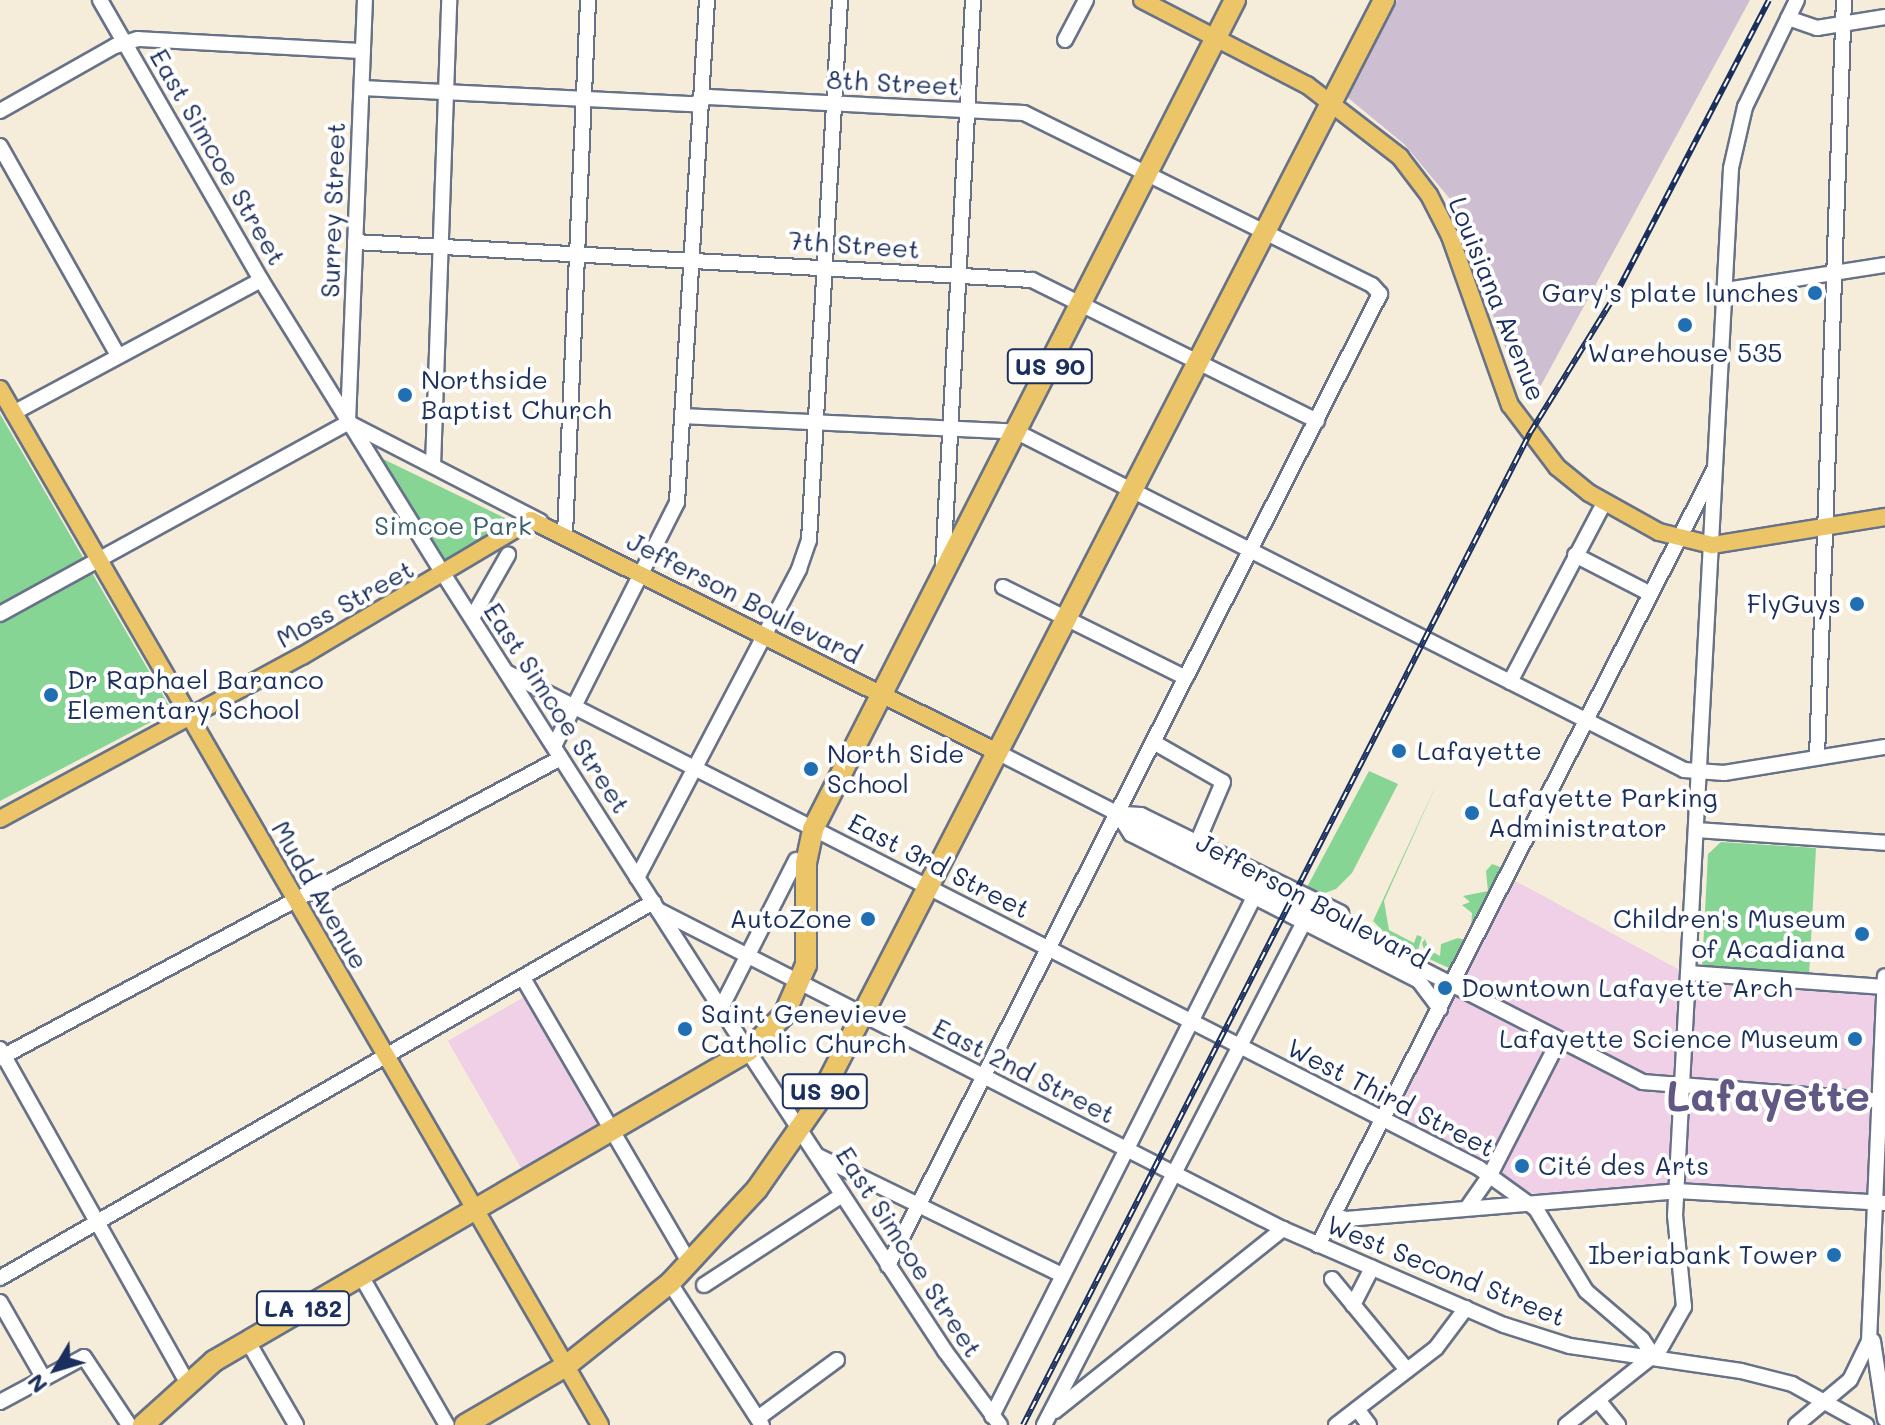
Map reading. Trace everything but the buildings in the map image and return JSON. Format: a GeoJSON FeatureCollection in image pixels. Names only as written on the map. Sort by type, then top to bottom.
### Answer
{"type":"FeatureCollection","features":[{"type":"Feature","properties":{"kind":"highway","name":"US 90"},"geometry":{"type":"LineString","coordinates":[[475,1208],[748,1051],[779,1022],[800,983],[808,949],[806,863],[813,829],[1235,0]]}},
{"type":"Feature","properties":{"kind":"highway","name":"US 90"},"geometry":{"type":"LineString","coordinates":[[566,1366],[690,1264],[747,1202],[800,1130],[865,1017],[1384,0]]}},
{"type":"Feature","properties":{"kind":"highway","name":"LA 182"},"geometry":{"type":"LineString","coordinates":[[143,1425],[187,1382],[247,1340],[475,1208]]}},
{"type":"Feature","properties":{"kind":"highway"},"geometry":{"type":"LineString","coordinates":[[465,1425],[566,1366]]}},
{"type":"Feature","properties":{"kind":"main road","name":"Louisiana Avenue"},"geometry":{"type":"LineString","coordinates":[[1142,0],[1216,37],[1332,102],[1400,157],[1429,195],[1450,236],[1498,379],[1530,433],[1557,467],[1604,503],[1677,539],[1712,545],[1885,517]]}},
{"type":"Feature","properties":{"kind":"main road","name":"Mudd Avenue"},"geometry":{"type":"LineString","coordinates":[[0,389],[600,1425]]}},
{"type":"Feature","properties":{"kind":"main road","name":"Jefferson Boulevard"},"geometry":{"type":"LineString","coordinates":[[541,521],[999,753]]}},
{"type":"Feature","properties":{"kind":"main road","name":"Moss Street"},"geometry":{"type":"LineString","coordinates":[[0,819],[444,575],[518,524],[541,521]]}},
{"type":"Feature","properties":{"kind":"street","name":"East Simcoe Street"},"geometry":{"type":"LineString","coordinates":[[100,0],[261,280],[348,423],[748,1051],[888,1265],[996,1420]]}},
{"type":"Feature","properties":{"kind":"street","name":"Surrey Street"},"geometry":{"type":"LineString","coordinates":[[348,423],[365,0]]}},
{"type":"Feature","properties":{"kind":"street"},"geometry":{"type":"LineString","coordinates":[[433,466],[449,0]]}},
{"type":"Feature","properties":{"kind":"street"},"geometry":{"type":"LineString","coordinates":[[565,534],[588,0]]}},
{"type":"Feature","properties":{"kind":"street"},"geometry":{"type":"LineString","coordinates":[[187,1382],[1,1054],[294,899],[557,752],[574,707],[644,575],[677,502],[707,0]]}},
{"type":"Feature","properties":{"kind":"street"},"geometry":{"type":"LineString","coordinates":[[637,878],[809,540],[840,0]]}},
{"type":"Feature","properties":{"kind":"street"},"geometry":{"type":"LineString","coordinates":[[943,572],[973,0]]}},
{"type":"Feature","properties":{"kind":"street"},"geometry":{"type":"LineString","coordinates":[[1065,40],[1086,0]]}},
{"type":"Feature","properties":{"kind":"street"},"geometry":{"type":"LineString","coordinates":[[1566,1425],[1654,1357],[1668,1341],[1684,1307],[1677,1191],[1731,168],[1739,123],[1797,0]]}},
{"type":"Feature","properties":{"kind":"street"},"geometry":{"type":"LineString","coordinates":[[1817,757],[1844,0]]}},
{"type":"Feature","properties":{"kind":"street"},"geometry":{"type":"LineString","coordinates":[[1788,18],[1810,27],[1885,17]]}},
{"type":"Feature","properties":{"kind":"street"},"geometry":{"type":"LineString","coordinates":[[0,110],[124,41],[363,51]]}},
{"type":"Feature","properties":{"kind":"street","name":"8th Street"},"geometry":{"type":"LineString","coordinates":[[362,88],[584,99],[701,101],[708,97],[1036,116],[1266,232],[1380,294],[1317,421]]}},
{"type":"Feature","properties":{"kind":"street"},"geometry":{"type":"LineString","coordinates":[[0,146],[118,355]]}},
{"type":"Feature","properties":{"kind":"street","name":"7th Street"},"geometry":{"type":"LineString","coordinates":[[355,242],[1032,280],[1082,301],[1317,421]]}},
{"type":"Feature","properties":{"kind":"street"},"geometry":{"type":"LineString","coordinates":[[1725,290],[1885,265]]}},
{"type":"Feature","properties":{"kind":"street"},"geometry":{"type":"LineString","coordinates":[[13,413],[261,280]]}},
{"type":"Feature","properties":{"kind":"street"},"geometry":{"type":"LineString","coordinates":[[683,416],[1017,432],[1669,764],[1699,773],[1885,747]]}},
{"type":"Feature","properties":{"kind":"street"},"geometry":{"type":"LineString","coordinates":[[888,1265],[986,1078],[1317,421]]}},
{"type":"Feature","properties":{"kind":"street"},"geometry":{"type":"LineString","coordinates":[[0,614],[348,423]]}},
{"type":"Feature","properties":{"kind":"street","name":"Jefferson Boulevard"},"geometry":{"type":"LineString","coordinates":[[348,423],[541,521]]}},
{"type":"Feature","properties":{"kind":"street"},"geometry":{"type":"LineString","coordinates":[[1318,1245],[1716,466]]}},
{"type":"Feature","properties":{"kind":"street"},"geometry":{"type":"LineString","coordinates":[[1510,682],[1604,503]]}},
{"type":"Feature","properties":{"kind":"street"},"geometry":{"type":"LineString","coordinates":[[472,618],[508,555]]}},
{"type":"Feature","properties":{"kind":"street"},"geometry":{"type":"LineString","coordinates":[[1575,555],[1649,593]]}},
{"type":"Feature","properties":{"kind":"street"},"geometry":{"type":"LineString","coordinates":[[1003,587],[1186,678]]}},
{"type":"Feature","properties":{"kind":"street","name":"East 3rd Street"},"geometry":{"type":"LineString","coordinates":[[507,673],[1221,1037]]}},
{"type":"Feature","properties":{"kind":"street"},"geometry":{"type":"LineString","coordinates":[[1155,743],[1223,782],[1197,843]]}},
{"type":"Feature","properties":{"kind":"street","name":"Jefferson Boulevard"},"geometry":{"type":"LineString","coordinates":[[999,753],[1643,1082],[1882,1100]]}},
{"type":"Feature","properties":{"kind":"street","name":"Jefferson Boulevard"},"geometry":{"type":"LineString","coordinates":[[1118,814],[1141,815],[1341,913]]}},
{"type":"Feature","properties":{"kind":"street","name":"Jefferson Boulevard"},"geometry":{"type":"LineString","coordinates":[[1118,814],[1131,834],[1419,981],[1440,1009]]}},
{"type":"Feature","properties":{"kind":"street"},"geometry":{"type":"LineString","coordinates":[[1696,830],[1885,843]]}},
{"type":"Feature","properties":{"kind":"street"},"geometry":{"type":"LineString","coordinates":[[721,1008],[796,860]]}},
{"type":"Feature","properties":{"kind":"street"},"geometry":{"type":"LineString","coordinates":[[996,1420],[1062,1275],[1254,897]]}},
{"type":"Feature","properties":{"kind":"street"},"geometry":{"type":"LineString","coordinates":[[0,1278],[523,978],[655,906]]}},
{"type":"Feature","properties":{"kind":"street","name":"East 2nd Street"},"geometry":{"type":"LineString","coordinates":[[655,906],[1155,1164]]}},
{"type":"Feature","properties":{"kind":"street"},"geometry":{"type":"LineString","coordinates":[[1046,1421],[1177,1176],[1304,922]]}},
{"type":"Feature","properties":{"kind":"street"},"geometry":{"type":"LineString","coordinates":[[1688,973],[1885,987]]}},
{"type":"Feature","properties":{"kind":"street"},"geometry":{"type":"LineString","coordinates":[[1885,976],[1876,1383],[1885,1419]]}},
{"type":"Feature","properties":{"kind":"street"},"geometry":{"type":"LineString","coordinates":[[523,978],[690,1264]]}},
{"type":"Feature","properties":{"kind":"street","name":"West Third Street"},"geometry":{"type":"LineString","coordinates":[[1221,1037],[1490,1175],[1529,1202],[1586,1291],[1642,1339],[1654,1357]]}},
{"type":"Feature","properties":{"kind":"street"},"geometry":{"type":"LineString","coordinates":[[1467,1208],[1490,1175],[1559,1040]]}},
{"type":"Feature","properties":{"kind":"street"},"geometry":{"type":"LineString","coordinates":[[817,1155],[1062,1275]]}},
{"type":"Feature","properties":{"kind":"street","name":"West Second Street"},"geometry":{"type":"LineString","coordinates":[[1155,1164],[1318,1245],[1558,1344],[1741,1371],[1827,1400],[1866,1425]]}},
{"type":"Feature","properties":{"kind":"street"},"geometry":{"type":"LineString","coordinates":[[1333,1215],[1346,1219],[1677,1191],[1880,1202]]}},
{"type":"Feature","properties":{"kind":"street"},"geometry":{"type":"LineString","coordinates":[[704,1285],[842,1195]]}},
{"type":"Feature","properties":{"kind":"street"},"geometry":{"type":"LineString","coordinates":[[1046,1421],[1283,1229]]}},
{"type":"Feature","properties":{"kind":"street"},"geometry":{"type":"LineString","coordinates":[[1353,1305],[1372,1268]]}},
{"type":"Feature","properties":{"kind":"street"},"geometry":{"type":"LineString","coordinates":[[360,1274],[447,1425]]}},
{"type":"Feature","properties":{"kind":"street"},"geometry":{"type":"LineString","coordinates":[[1332,1279],[1407,1370]]}},
{"type":"Feature","properties":{"kind":"street"},"geometry":{"type":"LineString","coordinates":[[670,1283],[760,1422],[837,1360]]}},
{"type":"Feature","properties":{"kind":"street"},"geometry":{"type":"LineString","coordinates":[[0,1302],[43,1377]]}},
{"type":"Feature","properties":{"kind":"street"},"geometry":{"type":"LineString","coordinates":[[1796,1425],[1850,1380],[1865,1355],[1879,1305]]}},
{"type":"Feature","properties":{"kind":"street"},"geometry":{"type":"LineString","coordinates":[[1336,1425],[1447,1338],[1466,1308]]}},
{"type":"Feature","properties":{"kind":"street"},"geometry":{"type":"LineString","coordinates":[[247,1340],[296,1425]]}},
{"type":"Feature","properties":{"kind":"street"},"geometry":{"type":"LineString","coordinates":[[0,1402],[75,1358],[86,1359],[129,1425]]}},
{"type":"Feature","properties":{"kind":"street"},"geometry":{"type":"LineString","coordinates":[[1598,1400],[1618,1425]]}},
{"type":"Feature","properties":{"kind":"street"},"geometry":{"type":"LineString","coordinates":[[1357,1409],[1369,1425]]}},
{"type":"Feature","properties":{"kind":"shaded area"},"geometry":{"type":"Polygon","coordinates":[[[1397,0],[1750,0],[1532,402],[1513,369],[1450,199],[1404,144],[1347,97],[1397,0]]]}},
{"type":"Feature","properties":{"kind":"shaded area"},"geometry":{"type":"Polygon","coordinates":[[[1510,878],[1698,980],[1885,991],[1885,1196],[1685,1184],[1534,1194],[1392,1115],[1510,878]]]}},
{"type":"Feature","properties":{"kind":"shaded area"},"geometry":{"type":"Polygon","coordinates":[[[524,997],[599,1127],[523,1171],[448,1041],[524,997]]]}},
{"type":"Feature","properties":{"kind":"green space"},"geometry":{"type":"Polygon","coordinates":[[[0,414],[172,711],[0,801],[0,414]]]}},
{"type":"Feature","properties":{"kind":"green space","name":"Simcoe Park"},"geometry":{"type":"Polygon","coordinates":[[[379,457],[509,520],[445,569],[379,457]]]}},
{"type":"Feature","properties":{"kind":"green space"},"geometry":{"type":"Polygon","coordinates":[[[1369,771],[1398,784],[1352,873],[1336,889],[1322,894],[1307,887],[1369,771]]]}},
{"type":"Feature","properties":{"kind":"green space"},"geometry":{"type":"Polygon","coordinates":[[[1438,781],[1384,901],[1389,930],[1414,943],[1417,935],[1422,937],[1417,953],[1391,939],[1373,921],[1438,781]]]}},
{"type":"Feature","properties":{"kind":"green space"},"geometry":{"type":"Polygon","coordinates":[[[1721,842],[1816,848],[1809,975],[1702,969],[1708,854],[1721,842]]]}},
{"type":"Feature","properties":{"kind":"green space"},"geometry":{"type":"Polygon","coordinates":[[[1492,864],[1503,868],[1471,928],[1472,913],[1462,905],[1470,902],[1463,896],[1488,891],[1486,871],[1492,864]]]}},
{"type":"Feature","properties":{"kind":"green space"},"geometry":{"type":"Polygon","coordinates":[[[1458,938],[1465,940],[1449,968],[1427,958],[1422,943],[1425,939],[1429,950],[1440,956],[1441,944],[1458,938]]]}},
{"type":"Feature","properties":{"kind":"railway"},"geometry":{"type":"LineString","coordinates":[[1023,1425],[1530,433],[1616,294],[1769,0]]}},
{"type":"Feature","properties":{"kind":"place","name":"Gary's plate lunches"},"geometry":{"type":"Point","coordinates":[1815,293]}},
{"type":"Feature","properties":{"kind":"place","name":"Warehouse 535"},"geometry":{"type":"Point","coordinates":[1685,325]}},
{"type":"Feature","properties":{"kind":"place","name":"Northside Baptist Church"},"geometry":{"type":"Point","coordinates":[405,395]}},
{"type":"Feature","properties":{"kind":"place","name":"FlyGuys"},"geometry":{"type":"Point","coordinates":[1857,604]}},
{"type":"Feature","properties":{"kind":"place","name":"Dr Raphael Baranco Elementary School"},"geometry":{"type":"Point","coordinates":[51,695]}},
{"type":"Feature","properties":{"kind":"place","name":"Lafayette"},"geometry":{"type":"Point","coordinates":[1399,751]}},
{"type":"Feature","properties":{"kind":"place","name":"North Side School"},"geometry":{"type":"Point","coordinates":[811,769]}},
{"type":"Feature","properties":{"kind":"place","name":"Lafayette Parking Administrator"},"geometry":{"type":"Point","coordinates":[1472,813]}},
{"type":"Feature","properties":{"kind":"place","name":"AutoZone"},"geometry":{"type":"Point","coordinates":[868,919]}},
{"type":"Feature","properties":{"kind":"place","name":"Children's Museum of Acadiana"},"geometry":{"type":"Point","coordinates":[1862,934]}},
{"type":"Feature","properties":{"kind":"place","name":"Downtown Lafayette Arch"},"geometry":{"type":"Point","coordinates":[1445,988]}},
{"type":"Feature","properties":{"kind":"place","name":"Saint Genevieve Catholic Church"},"geometry":{"type":"Point","coordinates":[685,1029]}},
{"type":"Feature","properties":{"kind":"place","name":"Lafayette Science Museum"},"geometry":{"type":"Point","coordinates":[1855,1039]}},
{"type":"Feature","properties":{"kind":"place","name":"Cité des Arts"},"geometry":{"type":"Point","coordinates":[1522,1166]}},
{"type":"Feature","properties":{"kind":"place","name":"Iberiabank Tower"},"geometry":{"type":"Point","coordinates":[1834,1255]}},
{"type":"Feature","properties":{"kind":"district","name":"Lafayette"},"geometry":{"type":"Point","coordinates":[1768,1095]}}]}
